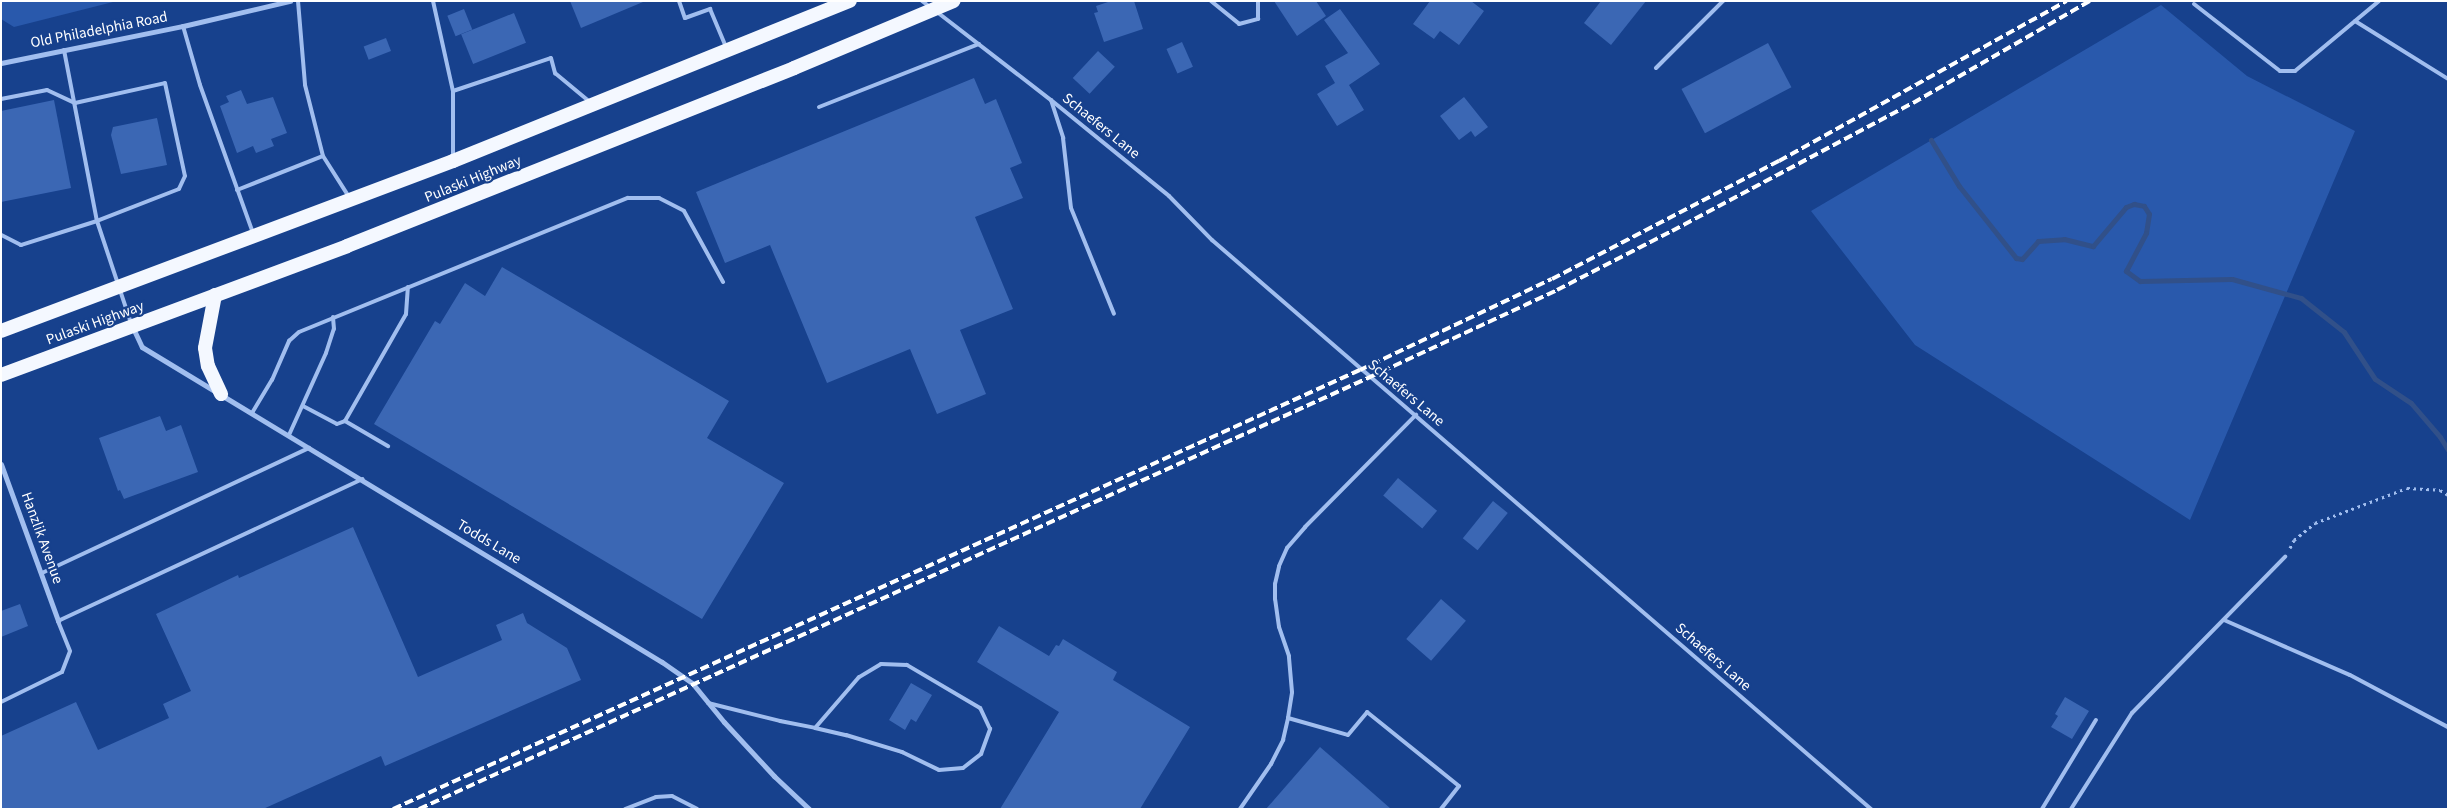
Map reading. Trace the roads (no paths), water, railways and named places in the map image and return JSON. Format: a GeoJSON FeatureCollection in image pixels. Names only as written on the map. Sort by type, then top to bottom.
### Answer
{"type":"FeatureCollection","features":[{"type":"Feature","properties":{"kind":"highway","name":"Pulaski Highway"},"geometry":{"type":"LineString","coordinates":[[1,331],[352,201],[728,52],[850,1]]}},
{"type":"Feature","properties":{"kind":"highway","name":"Pulaski Highway"},"geometry":{"type":"LineString","coordinates":[[1,375],[133,327],[454,204],[794,68],[953,1]]}},
{"type":"Feature","properties":{"kind":"highway"},"geometry":{"type":"LineString","coordinates":[[215,295],[205,348],[208,366],[221,394]]}},
{"type":"Feature","properties":{"kind":"street","name":"Old Philadelphia Road"},"geometry":{"type":"LineString","coordinates":[[1,63],[183,26],[272,3],[290,1]]}},
{"type":"Feature","properties":{"kind":"street","name":"Todds Lane"},"geometry":{"type":"LineString","coordinates":[[133,327],[142,347],[363,479],[662,662],[693,684],[774,776],[809,809]]}},
{"type":"Feature","properties":{"kind":"street","name":"Hanzlik Avenue"},"geometry":{"type":"LineString","coordinates":[[1,464],[58,621]]}},
{"type":"Feature","properties":{"kind":"lane"},"geometry":{"type":"LineString","coordinates":[[298,1],[306,85],[323,156],[352,201]]}},
{"type":"Feature","properties":{"kind":"lane"},"geometry":{"type":"LineString","coordinates":[[432,1],[453,91],[453,161]]}},
{"type":"Feature","properties":{"kind":"lane"},"geometry":{"type":"LineString","coordinates":[[679,1],[685,18],[710,9],[728,52]]}},
{"type":"Feature","properties":{"kind":"lane","name":"Schaefers Lane"},"geometry":{"type":"LineString","coordinates":[[922,1],[1050,100],[1169,196],[1212,240],[1871,809]]}},
{"type":"Feature","properties":{"kind":"lane"},"geometry":{"type":"LineString","coordinates":[[1211,1],[1239,24],[1258,19],[1258,1]]}},
{"type":"Feature","properties":{"kind":"lane"},"geometry":{"type":"LineString","coordinates":[[1656,68],[1723,1]]}},
{"type":"Feature","properties":{"kind":"lane"},"geometry":{"type":"LineString","coordinates":[[2194,4],[2280,71],[2295,72],[2379,1]]}},
{"type":"Feature","properties":{"kind":"lane"},"geometry":{"type":"LineString","coordinates":[[2355,21],[2448,79]]}},
{"type":"Feature","properties":{"kind":"lane"},"geometry":{"type":"LineString","coordinates":[[183,26],[200,86],[255,238]]}},
{"type":"Feature","properties":{"kind":"lane"},"geometry":{"type":"LineString","coordinates":[[819,107],[979,44]]}},
{"type":"Feature","properties":{"kind":"lane"},"geometry":{"type":"LineString","coordinates":[[64,50],[97,221],[133,327]]}},
{"type":"Feature","properties":{"kind":"lane"},"geometry":{"type":"LineString","coordinates":[[453,91],[551,58],[556,73],[595,105]]}},
{"type":"Feature","properties":{"kind":"lane"},"geometry":{"type":"LineString","coordinates":[[1,99],[48,90],[74,103],[165,83],[185,176],[179,189],[97,221],[21,245],[1,235]]}},
{"type":"Feature","properties":{"kind":"lane"},"geometry":{"type":"LineString","coordinates":[[1050,100],[1063,138],[1070,208],[1114,314]]}},
{"type":"Feature","properties":{"kind":"lane"},"geometry":{"type":"LineString","coordinates":[[238,190],[323,156]]}},
{"type":"Feature","properties":{"kind":"lane"},"geometry":{"type":"LineString","coordinates":[[252,413],[272,380],[289,340],[298,332],[628,198],[659,198],[684,211],[723,282]]}},
{"type":"Feature","properties":{"kind":"lane"},"geometry":{"type":"LineString","coordinates":[[303,406],[337,424],[345,421],[406,314],[408,287]]}},
{"type":"Feature","properties":{"kind":"lane"},"geometry":{"type":"LineString","coordinates":[[289,434],[326,354],[334,329],[334,317]]}},
{"type":"Feature","properties":{"kind":"lane"},"geometry":{"type":"LineString","coordinates":[[1240,809],[1271,764],[1283,740],[1288,718],[1292,692],[1289,656],[1279,627],[1275,598],[1275,584],[1279,566],[1288,548],[1305,527],[1416,415]]}},
{"type":"Feature","properties":{"kind":"lane"},"geometry":{"type":"LineString","coordinates":[[345,421],[388,446]]}},
{"type":"Feature","properties":{"kind":"lane"},"geometry":{"type":"LineString","coordinates":[[42,573],[310,447]]}},
{"type":"Feature","properties":{"kind":"lane"},"geometry":{"type":"LineString","coordinates":[[1,702],[62,672],[70,651],[58,621],[363,479]]}},
{"type":"Feature","properties":{"kind":"lane"},"geometry":{"type":"LineString","coordinates":[[2071,809],[2132,713],[2285,558]]}},
{"type":"Feature","properties":{"kind":"lane"},"geometry":{"type":"LineString","coordinates":[[2224,620],[2350,675],[2448,727]]}},
{"type":"Feature","properties":{"kind":"lane"},"geometry":{"type":"LineString","coordinates":[[708,703],[815,728],[846,735],[902,752],[939,770],[963,768],[970,764],[982,754],[990,730],[980,708],[907,664],[881,664],[859,677],[815,728]]}},
{"type":"Feature","properties":{"kind":"lane"},"geometry":{"type":"LineString","coordinates":[[1288,718],[1348,735],[1366,712],[1459,786],[1441,809]]}},
{"type":"Feature","properties":{"kind":"lane"},"geometry":{"type":"LineString","coordinates":[[2042,809],[2096,720]]}},
{"type":"Feature","properties":{"kind":"lane"},"geometry":{"type":"LineString","coordinates":[[625,809],[656,797],[672,796],[697,809]]}},
{"type":"Feature","properties":{"kind":"waterway"},"geometry":{"type":"LineString","coordinates":[[1931,140],[1959,186],[2016,258],[2022,259],[2038,241],[2064,239],[2093,246],[2126,207],[2134,204],[2144,206],[2149,214],[2146,233],[2126,271],[2140,281],[2232,279],[2301,298],[2344,332],[2375,379],[2411,403],[2440,437],[2448,450]]}},
{"type":"Feature","properties":{"kind":"railway"},"geometry":{"type":"LineString","coordinates":[[393,809],[1360,370],[1552,279],[1779,161],[2067,1]]}},
{"type":"Feature","properties":{"kind":"railway"},"geometry":{"type":"LineString","coordinates":[[419,809],[1370,377],[1557,290],[1913,103],[2090,1]]}}]}
